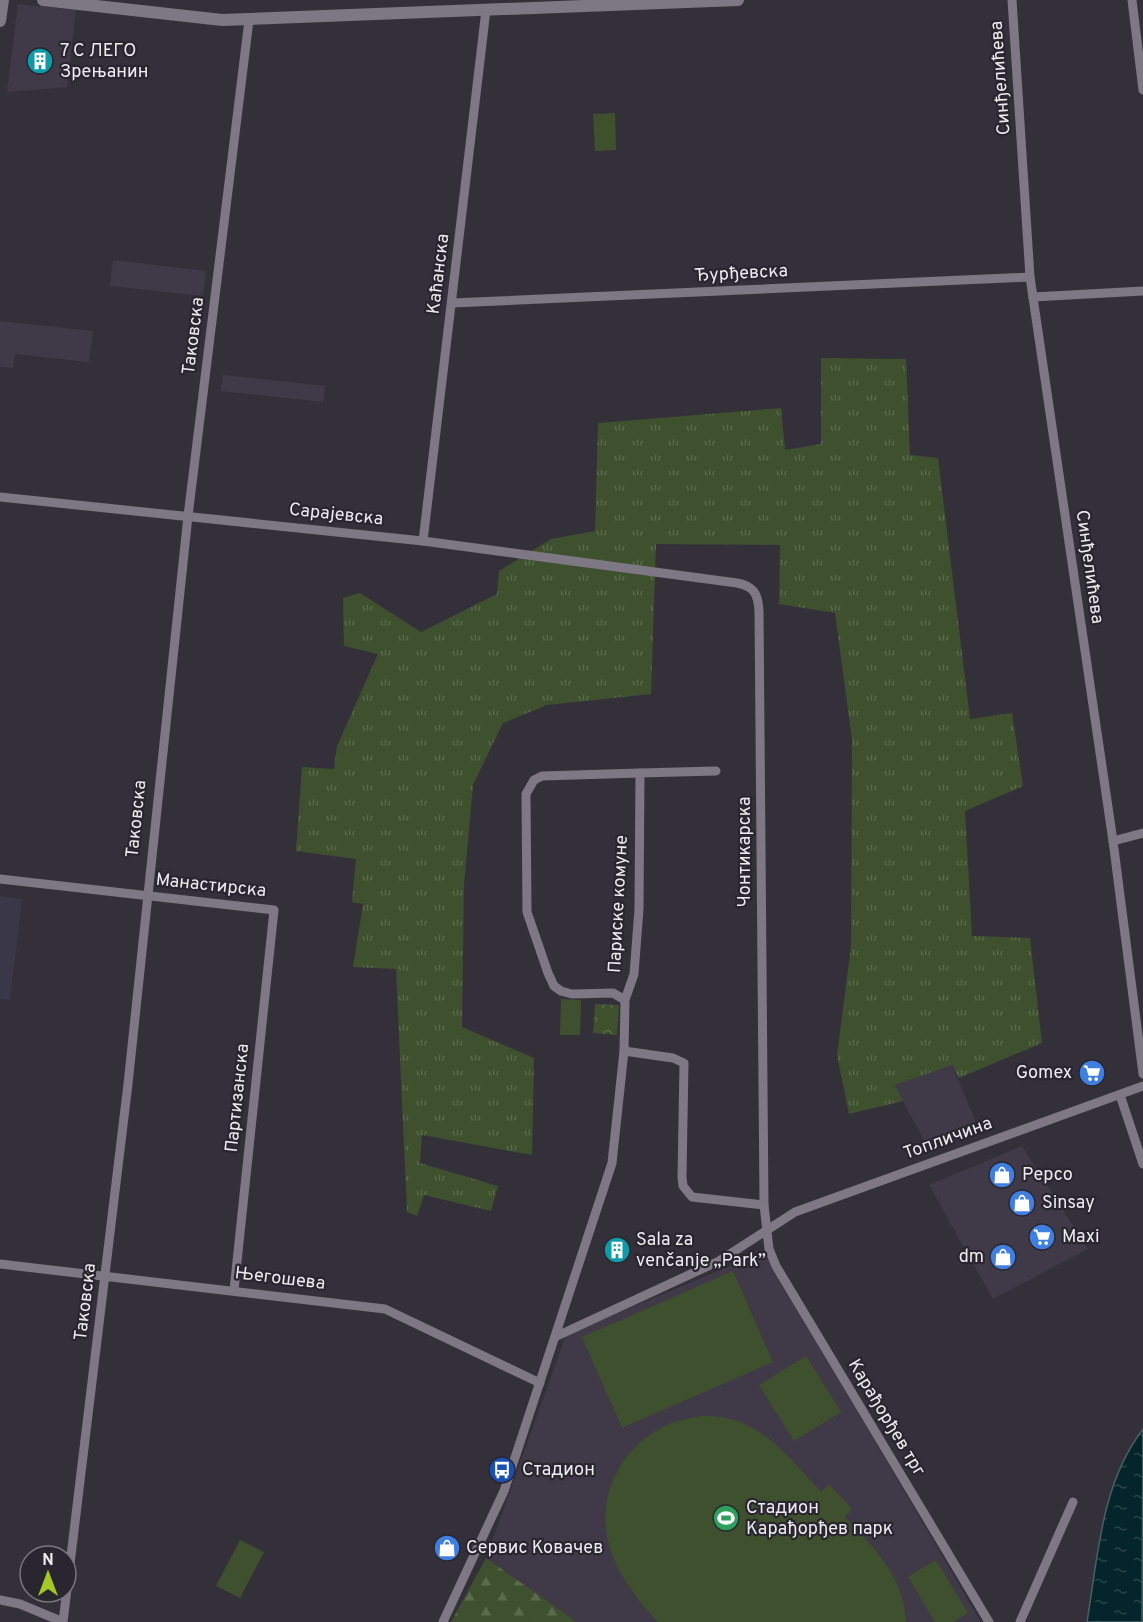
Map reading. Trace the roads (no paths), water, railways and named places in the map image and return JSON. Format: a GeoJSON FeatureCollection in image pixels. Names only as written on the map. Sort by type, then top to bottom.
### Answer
{"type":"FeatureCollection","features":[{"type":"Feature","properties":{"kind":"street"},"geometry":{"type":"LineString","coordinates":[[0,21],[3,0]]}},
{"type":"Feature","properties":{"kind":"street"},"geometry":{"type":"LineString","coordinates":[[43,0],[181,17],[249,20],[603,3],[738,0]]}},
{"type":"Feature","properties":{"kind":"street","name":"Синђелићева"},"geometry":{"type":"LineString","coordinates":[[1012,0],[1030,277],[1113,842],[1143,1074]]}},
{"type":"Feature","properties":{"kind":"street"},"geometry":{"type":"LineString","coordinates":[[1132,0],[1143,90]]}},
{"type":"Feature","properties":{"kind":"street","name":"Каћанска"},"geometry":{"type":"LineString","coordinates":[[423,541],[486,10]]}},
{"type":"Feature","properties":{"kind":"street","name":"Таковска"},"geometry":{"type":"LineString","coordinates":[[63,1622],[105,1276],[188,516],[249,20]]}},
{"type":"Feature","properties":{"kind":"street","name":"Ђурђевска"},"geometry":{"type":"LineString","coordinates":[[452,303],[1030,277]]}},
{"type":"Feature","properties":{"kind":"street"},"geometry":{"type":"LineString","coordinates":[[1033,297],[1143,291]]}},
{"type":"Feature","properties":{"kind":"street","name":"Сарајевска"},"geometry":{"type":"LineString","coordinates":[[0,497],[423,541],[667,573]]}},
{"type":"Feature","properties":{"kind":"street","name":"Чонтикарска"},"geometry":{"type":"LineString","coordinates":[[667,573],[745,584],[756,591],[758,599],[764,1205]]}},
{"type":"Feature","properties":{"kind":"street","name":"Париске комуне"},"geometry":{"type":"LineString","coordinates":[[640,773],[639,909],[634,974],[625,1000],[613,993],[572,994],[554,986],[528,912],[526,794],[534,780],[550,773],[716,771]]}},
{"type":"Feature","properties":{"kind":"street"},"geometry":{"type":"LineString","coordinates":[[1113,842],[1143,833]]}},
{"type":"Feature","properties":{"kind":"street","name":"Манастирска"},"geometry":{"type":"LineString","coordinates":[[0,879],[274,910]]}},
{"type":"Feature","properties":{"kind":"street","name":"Партизанска"},"geometry":{"type":"LineString","coordinates":[[234,1290],[274,910]]}},
{"type":"Feature","properties":{"kind":"street"},"geometry":{"type":"LineString","coordinates":[[443,1622],[504,1491],[557,1336],[612,1163],[624,1052],[625,1000]]}},
{"type":"Feature","properties":{"kind":"street"},"geometry":{"type":"LineString","coordinates":[[624,1052],[673,1058],[684,1063],[682,1178],[686,1192],[692,1197],[764,1205]]}},
{"type":"Feature","properties":{"kind":"street","name":"Топличина"},"geometry":{"type":"LineString","coordinates":[[767,1228],[795,1212],[1143,1086]]}},
{"type":"Feature","properties":{"kind":"street"},"geometry":{"type":"LineString","coordinates":[[1120,1095],[1143,1164]]}},
{"type":"Feature","properties":{"kind":"street","name":"Карађорђев трг"},"geometry":{"type":"LineString","coordinates":[[764,1205],[769,1249],[776,1266],[989,1622]]}},
{"type":"Feature","properties":{"kind":"street"},"geometry":{"type":"LineString","coordinates":[[557,1336],[719,1261],[767,1228]]}},
{"type":"Feature","properties":{"kind":"street","name":"Његошева"},"geometry":{"type":"LineString","coordinates":[[0,1264],[234,1290],[385,1310],[540,1383]]}},
{"type":"Feature","properties":{"kind":"street"},"geometry":{"type":"LineString","coordinates":[[1020,1622],[1073,1502]]}},
{"type":"Feature","properties":{"kind":"street"},"geometry":{"type":"LineString","coordinates":[[0,1600],[20,1604],[63,1622]]}},
{"type":"Feature","properties":{"kind":"water"},"geometry":{"type":"Polygon","coordinates":[[[1143,1429],[1142,1622],[1087,1622],[1103,1521],[1118,1473],[1143,1429]]]}},
{"type":"Feature","properties":{"kind":"place","name":"7 С ЛЕГО Зрењанин"},"geometry":{"type":"Point","coordinates":[40,61]}},
{"type":"Feature","properties":{"kind":"place","name":"Gomex"},"geometry":{"type":"Point","coordinates":[1092,1073]}},
{"type":"Feature","properties":{"kind":"place","name":"Pepco"},"geometry":{"type":"Point","coordinates":[1002,1175]}},
{"type":"Feature","properties":{"kind":"place","name":"Sinsay"},"geometry":{"type":"Point","coordinates":[1022,1203]}},
{"type":"Feature","properties":{"kind":"place","name":"Maxi"},"geometry":{"type":"Point","coordinates":[1042,1237]}},
{"type":"Feature","properties":{"kind":"place","name":"Sala za venčanje „Park”"},"geometry":{"type":"Point","coordinates":[617,1250]}},
{"type":"Feature","properties":{"kind":"place","name":"dm"},"geometry":{"type":"Point","coordinates":[1003,1257]}},
{"type":"Feature","properties":{"kind":"place","name":"Стадион"},"geometry":{"type":"Point","coordinates":[502,1470]}},
{"type":"Feature","properties":{"kind":"place","name":"Стадион Карађорђев парк"},"geometry":{"type":"Point","coordinates":[726,1518]}},
{"type":"Feature","properties":{"kind":"place","name":"Сервис Ковачев"},"geometry":{"type":"Point","coordinates":[447,1548]}}]}
